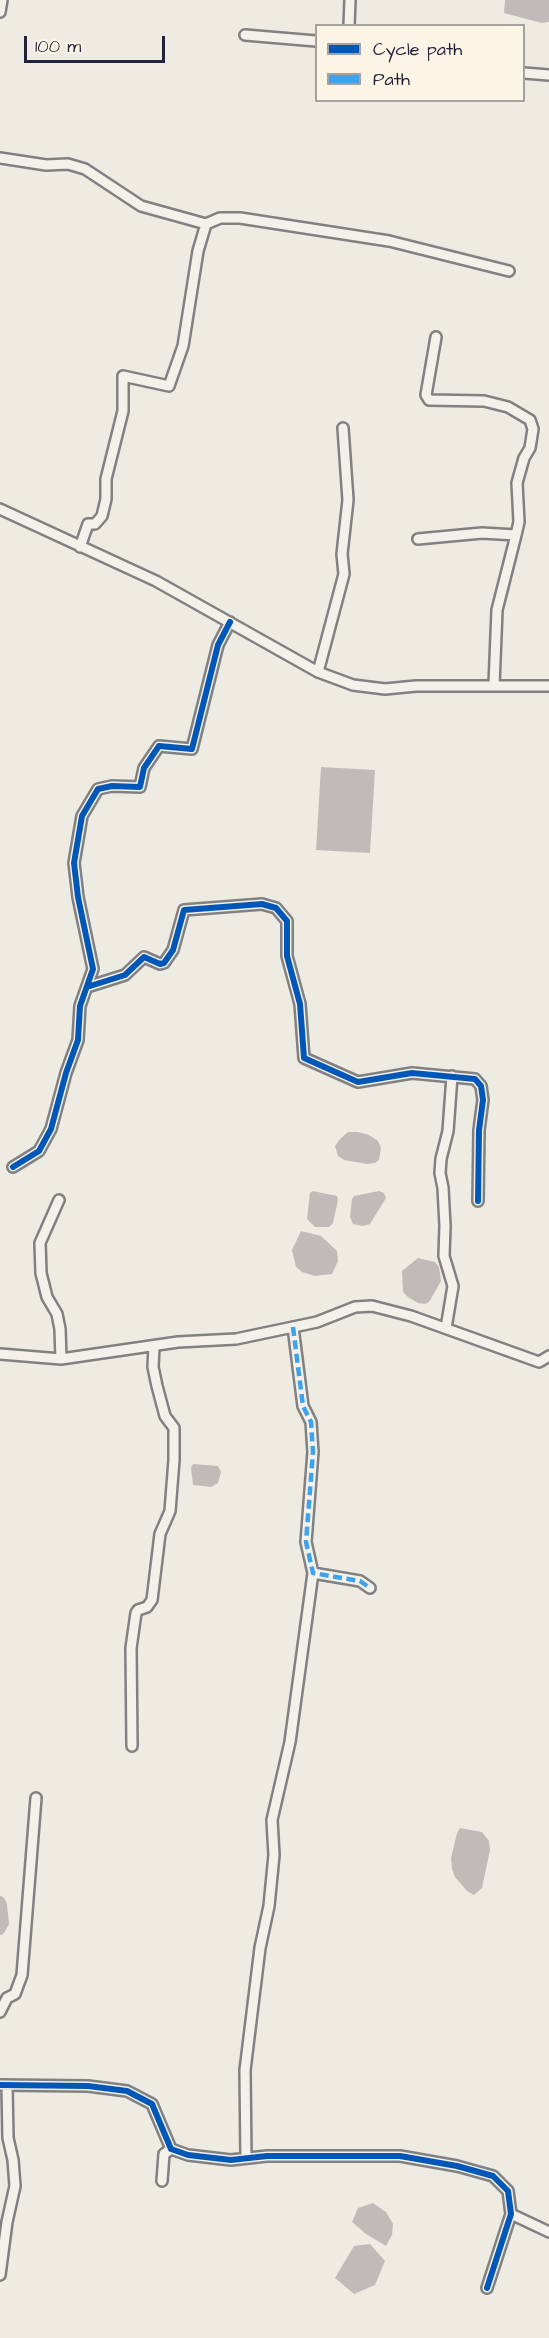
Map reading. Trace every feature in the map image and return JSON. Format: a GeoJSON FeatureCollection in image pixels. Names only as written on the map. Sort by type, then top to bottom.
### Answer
{"type":"FeatureCollection","features":[{"type":"Feature","properties":{"kind":"street"},"geometry":{"type":"LineString","coordinates":[[0,12],[2,0]]}},
{"type":"Feature","properties":{"kind":"street"},"geometry":{"type":"LineString","coordinates":[[349,24],[350,0]]}},
{"type":"Feature","properties":{"kind":"street"},"geometry":{"type":"LineString","coordinates":[[245,35],[315,41]]}},
{"type":"Feature","properties":{"kind":"street"},"geometry":{"type":"LineString","coordinates":[[525,73],[549,75]]}},
{"type":"Feature","properties":{"kind":"street"},"geometry":{"type":"LineString","coordinates":[[0,158],[86,169],[141,206],[206,224],[220,218],[240,218],[389,241],[509,272]]}},
{"type":"Feature","properties":{"kind":"street"},"geometry":{"type":"LineString","coordinates":[[80,547],[88,524],[95,524],[102,516],[106,499],[106,478],[123,411],[123,376],[169,386],[183,346],[198,251],[206,224]]}},
{"type":"Feature","properties":{"kind":"street"},"geometry":{"type":"LineString","coordinates":[[436,337],[426,395],[429,400],[484,401],[508,406],[530,420],[533,429],[530,448],[524,458],[517,483],[519,522],[497,610],[494,685]]}},
{"type":"Feature","properties":{"kind":"street"},"geometry":{"type":"LineString","coordinates":[[318,672],[344,574],[342,554],[348,489],[343,428]]}},
{"type":"Feature","properties":{"kind":"street"},"geometry":{"type":"LineString","coordinates":[[0,509],[156,581],[318,672],[353,686],[385,689],[416,686],[549,686]]}},
{"type":"Feature","properties":{"kind":"street"},"geometry":{"type":"LineString","coordinates":[[418,539],[482,533],[516,535]]}},
{"type":"Feature","properties":{"kind":"street"},"geometry":{"type":"LineString","coordinates":[[13,1167],[39,1151],[51,1129],[66,1073],[78,1041],[80,1006],[93,969],[78,897],[74,863],[82,816],[98,789],[112,786],[140,787],[144,768],[157,747],[192,749],[218,645],[230,622]]}},
{"type":"Feature","properties":{"kind":"street"},"geometry":{"type":"LineString","coordinates":[[87,987],[125,975],[144,957],[160,964],[164,963],[172,950],[184,910],[268,905],[282,913],[286,921],[287,956],[300,1004],[304,1058],[358,1082],[412,1073],[475,1079],[481,1086],[483,1100],[479,1130],[478,1201]]}},
{"type":"Feature","properties":{"kind":"street"},"geometry":{"type":"LineString","coordinates":[[446,1328],[453,1286],[444,1256],[446,1226],[440,1173],[448,1131],[452,1076]]}},
{"type":"Feature","properties":{"kind":"street"},"geometry":{"type":"LineString","coordinates":[[58,1200],[40,1243],[41,1273],[47,1297],[57,1314],[60,1329],[61,1359]]}},
{"type":"Feature","properties":{"kind":"street"},"geometry":{"type":"LineString","coordinates":[[0,1354],[61,1359],[178,1342],[236,1339],[317,1322],[355,1307],[372,1306],[446,1328],[539,1362],[549,1356]]}},
{"type":"Feature","properties":{"kind":"street"},"geometry":{"type":"LineString","coordinates":[[246,2158],[244,2070],[260,1948],[269,1906],[274,1856],[272,1820],[286,1767],[313,1573],[306,1542],[313,1452],[311,1422],[303,1406],[293,1328]]}},
{"type":"Feature","properties":{"kind":"street"},"geometry":{"type":"LineString","coordinates":[[132,1746],[130,1648],[136,1612],[152,1600],[160,1534],[170,1511],[174,1460],[174,1428],[165,1416],[153,1366],[154,1346]]}},
{"type":"Feature","properties":{"kind":"street"},"geometry":{"type":"LineString","coordinates":[[313,1573],[360,1581],[370,1588]]}},
{"type":"Feature","properties":{"kind":"street"},"geometry":{"type":"LineString","coordinates":[[0,2012],[7,1998],[15,1994],[22,1975],[36,1798]]}},
{"type":"Feature","properties":{"kind":"street"},"geometry":{"type":"LineString","coordinates":[[0,2275],[7,2222],[15,2186],[4,2086],[88,2086],[127,2091],[152,2104],[171,2149],[188,2155],[231,2160],[336,2155],[400,2156],[457,2166],[493,2176],[508,2191],[511,2214],[487,2288]]}},
{"type":"Feature","properties":{"kind":"street"},"geometry":{"type":"LineString","coordinates":[[162,2181],[164,2154],[171,2149]]}},
{"type":"Feature","properties":{"kind":"street"},"geometry":{"type":"LineString","coordinates":[[511,2214],[549,2232]]}},
{"type":"Feature","properties":{"kind":"shaded area"},"geometry":{"type":"Polygon","coordinates":[[[505,0],[549,0],[549,22],[542,23],[504,13],[505,0]]]}},
{"type":"Feature","properties":{"kind":"shaded area"},"geometry":{"type":"Polygon","coordinates":[[[321,767],[375,770],[370,853],[316,850],[321,767]]]}},
{"type":"Feature","properties":{"kind":"shaded area"},"geometry":{"type":"Polygon","coordinates":[[[348,1132],[369,1135],[378,1141],[381,1148],[379,1160],[367,1164],[344,1160],[338,1156],[335,1146],[348,1132]]]}},
{"type":"Feature","properties":{"kind":"shaded area"},"geometry":{"type":"Polygon","coordinates":[[[313,1191],[337,1196],[333,1223],[329,1227],[315,1227],[307,1219],[310,1193],[313,1191]]]}},
{"type":"Feature","properties":{"kind":"shaded area"},"geometry":{"type":"Polygon","coordinates":[[[379,1191],[384,1193],[386,1198],[370,1224],[363,1226],[353,1224],[350,1217],[354,1196],[379,1191]]]}},
{"type":"Feature","properties":{"kind":"shaded area"},"geometry":{"type":"Polygon","coordinates":[[[301,1231],[321,1236],[337,1251],[338,1261],[332,1274],[315,1276],[302,1272],[296,1267],[292,1250],[301,1231]]]}},
{"type":"Feature","properties":{"kind":"shaded area"},"geometry":{"type":"Polygon","coordinates":[[[418,1258],[435,1262],[439,1267],[441,1281],[429,1302],[425,1304],[418,1303],[403,1292],[402,1271],[418,1258]]]}},
{"type":"Feature","properties":{"kind":"shaded area"},"geometry":{"type":"Polygon","coordinates":[[[193,1464],[218,1466],[221,1472],[218,1483],[211,1487],[193,1485],[191,1468],[193,1464]]]}},
{"type":"Feature","properties":{"kind":"shaded area"},"geometry":{"type":"Polygon","coordinates":[[[460,1828],[482,1832],[489,1841],[490,1850],[482,1888],[474,1895],[467,1891],[455,1877],[452,1869],[451,1858],[460,1828]]]}},
{"type":"Feature","properties":{"kind":"shaded area"},"geometry":{"type":"Polygon","coordinates":[[[373,2203],[386,2212],[393,2224],[392,2235],[386,2246],[352,2222],[358,2208],[373,2203]]]}},
{"type":"Feature","properties":{"kind":"shaded area"},"geometry":{"type":"Polygon","coordinates":[[[370,2244],[385,2261],[375,2285],[354,2294],[335,2278],[354,2246],[370,2244]]]}},
{"type":"Feature","properties":{"kind":"waterway"},"geometry":{"type":"LineString","coordinates":[[0,1901],[4,1923],[0,1930]]}},
{"type":"Feature","properties":{"kind":"marked path"},"geometry":{"type":"LineString","coordinates":[[293,1327],[303,1406],[311,1422],[313,1452],[306,1542],[313,1573],[360,1581],[370,1588]]}},
{"type":"Feature","properties":{"kind":"cycle path"},"geometry":{"type":"LineString","coordinates":[[13,1167],[39,1151],[51,1129],[66,1073],[78,1040],[80,1006],[93,969],[78,897],[74,863],[82,816],[98,789],[112,786],[140,787],[144,768],[159,746],[192,749],[218,645],[230,622]]}},
{"type":"Feature","properties":{"kind":"cycle path"},"geometry":{"type":"LineString","coordinates":[[87,987],[125,975],[144,957],[160,964],[164,963],[173,950],[184,910],[262,904],[276,908],[287,921],[287,956],[300,1004],[304,1058],[358,1082],[412,1073],[475,1079],[481,1086],[483,1100],[479,1130],[478,1201]]}},
{"type":"Feature","properties":{"kind":"cycle path"},"geometry":{"type":"LineString","coordinates":[[0,2085],[88,2086],[127,2091],[152,2104],[171,2149],[188,2155],[231,2160],[267,2156],[400,2156],[457,2166],[493,2176],[508,2191],[511,2214],[487,2288]]}}]}
